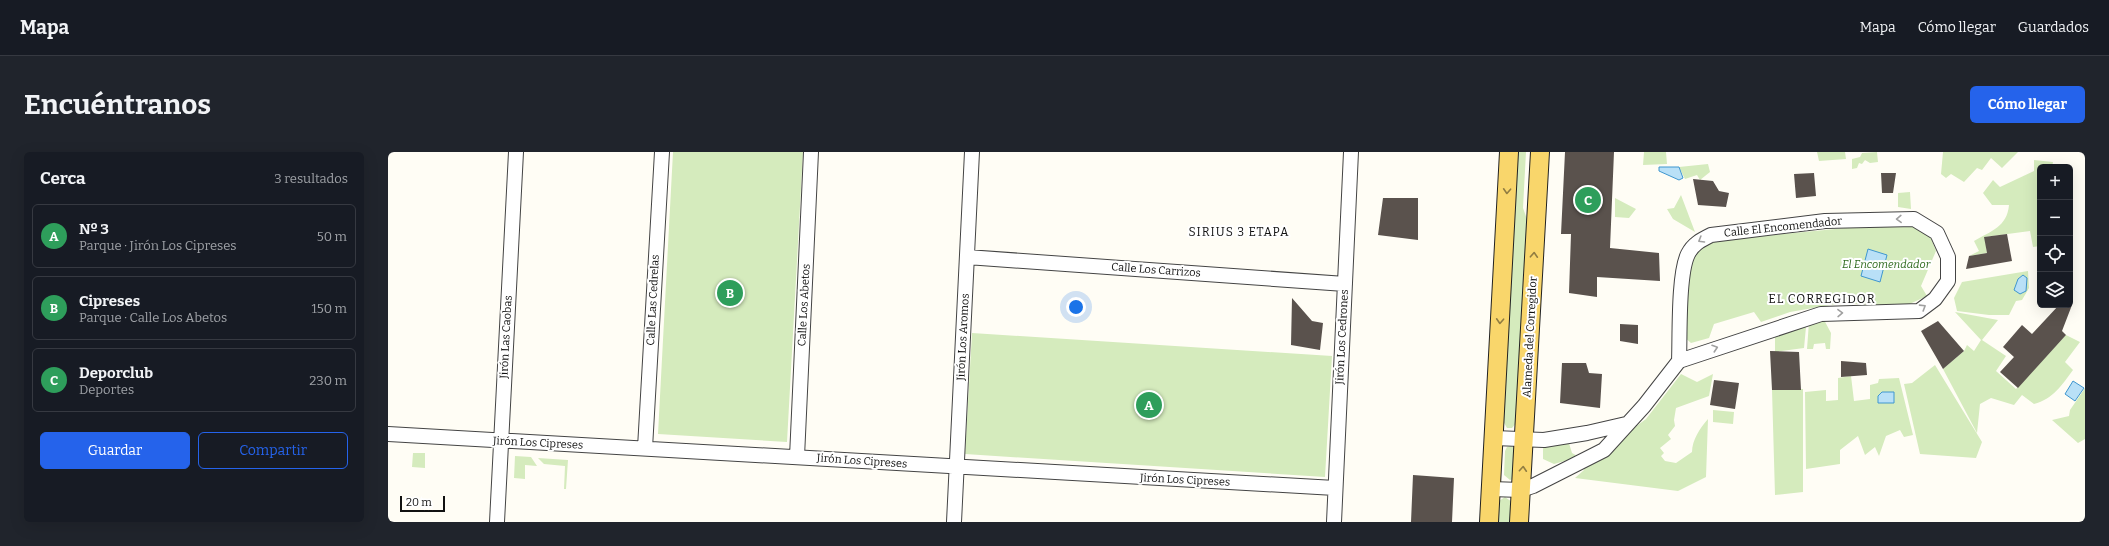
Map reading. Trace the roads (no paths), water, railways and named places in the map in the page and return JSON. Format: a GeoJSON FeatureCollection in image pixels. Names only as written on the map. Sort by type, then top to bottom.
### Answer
{"type":"FeatureCollection","features":[{"type":"Feature","properties":{"kind":"main road"},"geometry":{"type":"LineString","coordinates":[[1489,522],[1509,152]]}},
{"type":"Feature","properties":{"kind":"main road","name":"Alameda del Corregidor"},"geometry":{"type":"LineString","coordinates":[[1520,522],[1540,152]]}},
{"type":"Feature","properties":{"kind":"street","name":"Jirón Las Caobas"},"geometry":{"type":"LineString","coordinates":[[496,522],[516,152]]}},
{"type":"Feature","properties":{"kind":"street","name":"Calle Las Cedrelas"},"geometry":{"type":"LineString","coordinates":[[645,448],[662,152]]}},
{"type":"Feature","properties":{"kind":"street","name":"Calle Los Abetos"},"geometry":{"type":"LineString","coordinates":[[797,457],[811,152]]}},
{"type":"Feature","properties":{"kind":"street","name":"Jirón Los Aromos"},"geometry":{"type":"LineString","coordinates":[[954,522],[972,152]]}},
{"type":"Feature","properties":{"kind":"street","name":"Jirón Los Cedrones"},"geometry":{"type":"LineString","coordinates":[[1334,522],[1351,152]]}},
{"type":"Feature","properties":{"kind":"street","name":"Calle El Encomendador"},"geometry":{"type":"LineString","coordinates":[[1914,219],[1937,233],[1948,256],[1948,281],[1935,299],[1919,311],[1821,314],[1679,362],[1683,269],[1688,254],[1697,242],[1711,235],[1826,221],[1914,219]]}},
{"type":"Feature","properties":{"kind":"street","name":"Calle Los Carrizos"},"geometry":{"type":"LineString","coordinates":[[967,257],[1344,284]]}},
{"type":"Feature","properties":{"kind":"street"},"geometry":{"type":"LineString","coordinates":[[1491,489],[1521,490],[1533,486],[1591,458],[1604,450],[1626,424],[1644,406],[1679,362]]}},
{"type":"Feature","properties":{"kind":"street"},"geometry":{"type":"LineString","coordinates":[[1494,438],[1544,440],[1568,437],[1626,424]]}},
{"type":"Feature","properties":{"kind":"street","name":"Jirón Los Cipreses"},"geometry":{"type":"LineString","coordinates":[[388,434],[797,457],[957,468],[1335,488]]}},
{"type":"Feature","properties":{"kind":"water"},"geometry":{"type":"Polygon","coordinates":[[[1659,167],[1679,167],[1683,178],[1679,180],[1659,171],[1659,167]]]}},
{"type":"Feature","properties":{"kind":"water"},"geometry":{"type":"Polygon","coordinates":[[[1868,249],[1887,255],[1880,282],[1861,276],[1868,249]]]}},
{"type":"Feature","properties":{"kind":"water"},"geometry":{"type":"Polygon","coordinates":[[[2023,275],[2027,278],[2026,291],[2020,294],[2014,290],[2018,279],[2023,275]]]}},
{"type":"Feature","properties":{"kind":"water"},"geometry":{"type":"Polygon","coordinates":[[[2073,381],[2084,388],[2075,401],[2065,394],[2073,381]]]}},
{"type":"Feature","properties":{"kind":"water"},"geometry":{"type":"Polygon","coordinates":[[[1882,392],[1894,392],[1894,403],[1878,403],[1878,396],[1882,392]]]}},
{"type":"Feature","properties":{"kind":"place","name":"Deporclub"},"geometry":{"type":"Point","coordinates":[1588,200]}},
{"type":"Feature","properties":{"kind":"place","name":"Cipreses"},"geometry":{"type":"Point","coordinates":[730,293]}},
{"type":"Feature","properties":{"kind":"place","name":"Nº 3"},"geometry":{"type":"Point","coordinates":[1149,405]}},
{"type":"Feature","properties":{"kind":"district","name":"SIRIUS 3 ETAPA"},"geometry":{"type":"Point","coordinates":[1239,232]}},
{"type":"Feature","properties":{"kind":"district","name":"EL CORREGIDOR"},"geometry":{"type":"Point","coordinates":[1822,299]}},
{"type":"Feature","properties":{"kind":"park label","name":"El Encomendador"},"geometry":{"type":"Point","coordinates":[1886,264]}}]}
